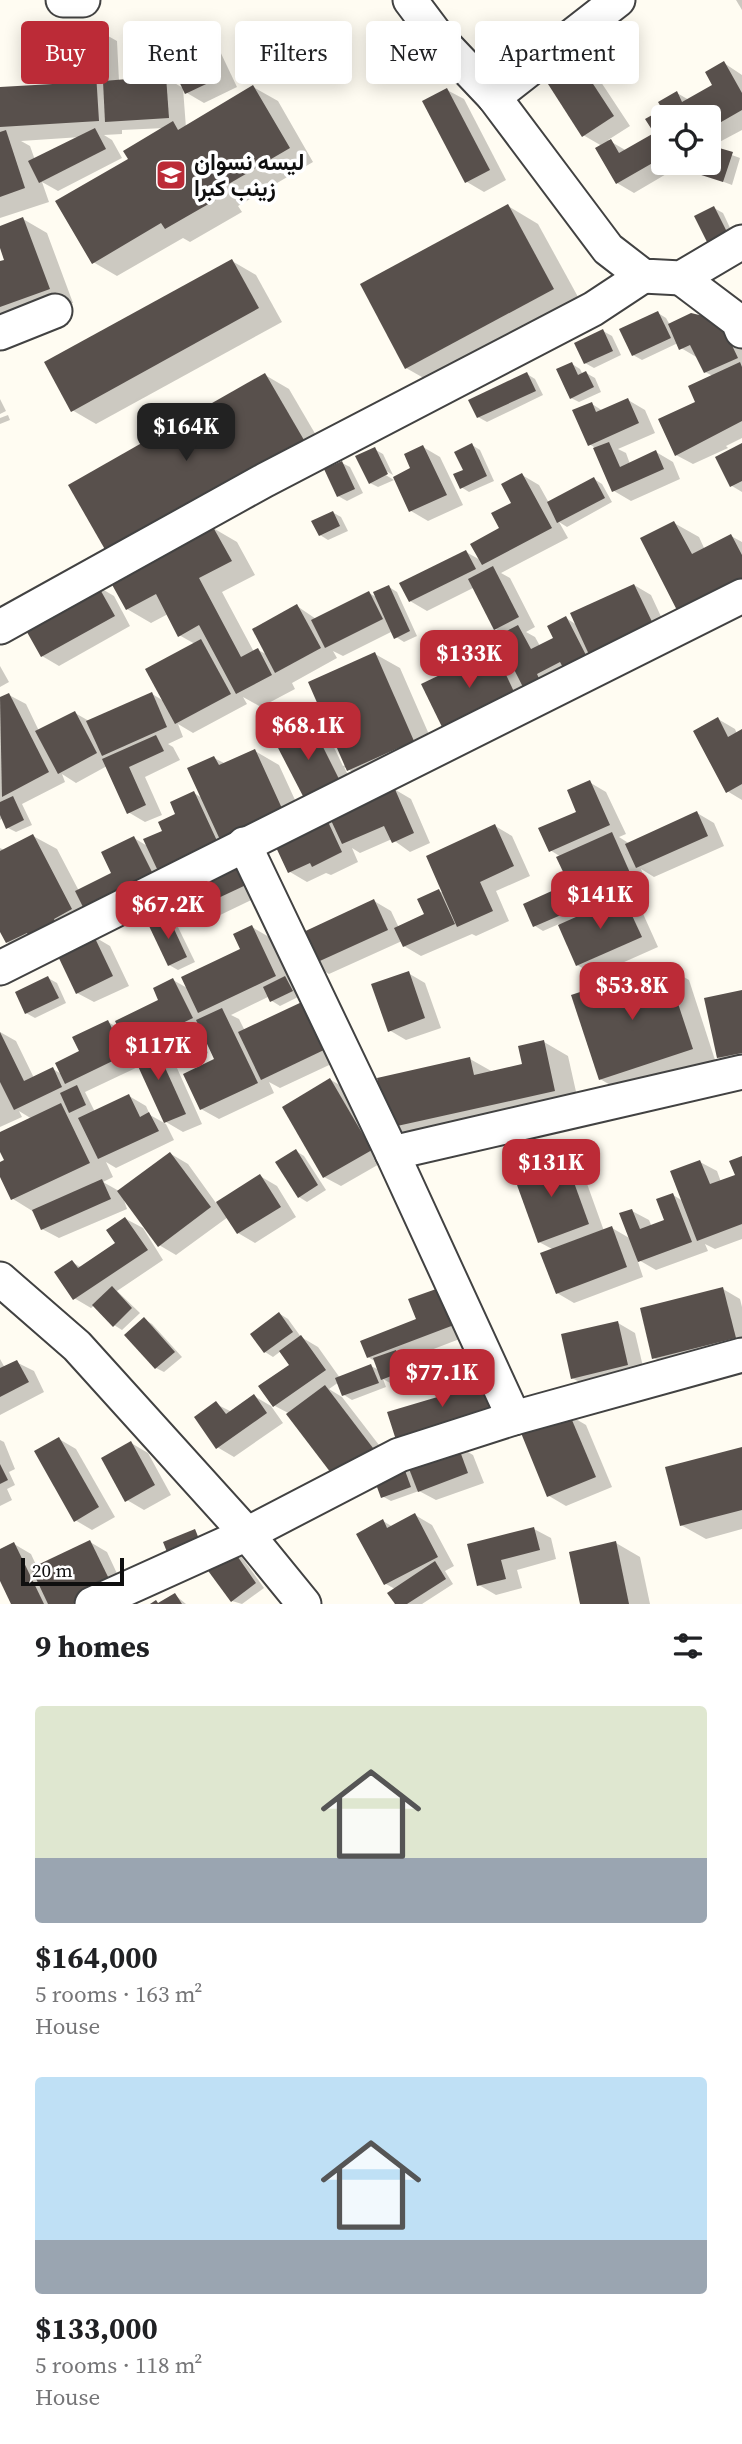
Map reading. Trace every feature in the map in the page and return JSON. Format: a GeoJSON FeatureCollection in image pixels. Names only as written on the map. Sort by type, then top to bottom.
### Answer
{"type":"FeatureCollection","features":[{"type":"Feature","properties":{"kind":"street"},"geometry":{"type":"LineString","coordinates":[[64,0],[83,0]]}},
{"type":"Feature","properties":{"kind":"street"},"geometry":{"type":"LineString","coordinates":[[410,0],[440,40],[495,97],[608,249],[643,276],[681,278],[742,242]]}},
{"type":"Feature","properties":{"kind":"street"},"geometry":{"type":"LineString","coordinates":[[495,97],[618,0]]}},
{"type":"Feature","properties":{"kind":"street"},"geometry":{"type":"LineString","coordinates":[[0,628],[265,480],[593,309],[643,276]]}},
{"type":"Feature","properties":{"kind":"street"},"geometry":{"type":"LineString","coordinates":[[681,278],[737,321],[742,331]]}},
{"type":"Feature","properties":{"kind":"street"},"geometry":{"type":"LineString","coordinates":[[0,333],[55,311]]}},
{"type":"Feature","properties":{"kind":"street"},"geometry":{"type":"LineString","coordinates":[[0,968],[742,596]]}},
{"type":"Feature","properties":{"kind":"street"},"geometry":{"type":"LineString","coordinates":[[244,844],[392,1153],[514,1418]]}},
{"type":"Feature","properties":{"kind":"street"},"geometry":{"type":"LineString","coordinates":[[392,1153],[742,1072]]}},
{"type":"Feature","properties":{"kind":"street"},"geometry":{"type":"LineString","coordinates":[[0,1279],[77,1346],[247,1534],[304,1604]]}},
{"type":"Feature","properties":{"kind":"street"},"geometry":{"type":"LineString","coordinates":[[92,1604],[247,1534],[399,1455],[514,1418],[742,1355]]}},
{"type":"Feature","properties":{"kind":"building"},"geometry":{"type":"Polygon","coordinates":[[[724,61],[742,93],[742,110],[721,122],[721,105],[660,105],[658,102],[677,91],[682,102],[712,85],[705,72],[724,61]]]}},
{"type":"Feature","properties":{"kind":"building"},"geometry":{"type":"Polygon","coordinates":[[[123,79],[123,84],[167,84],[169,118],[105,122],[103,84],[109,84],[109,81],[123,79]]]}},
{"type":"Feature","properties":{"kind":"building"},"geometry":{"type":"Polygon","coordinates":[[[97,84],[99,121],[0,127],[0,87],[97,84]]]}},
{"type":"Feature","properties":{"kind":"building"},"geometry":{"type":"Polygon","coordinates":[[[180,84],[206,84],[185,94],[180,84]]]}},
{"type":"Feature","properties":{"kind":"building"},"geometry":{"type":"Polygon","coordinates":[[[548,84],[593,84],[614,116],[582,137],[548,84]]]}},
{"type":"Feature","properties":{"kind":"building","name":"لیسه نسوان زینب کبرا"},"geometry":{"type":"Polygon","coordinates":[[[253,85],[290,148],[215,192],[219,198],[165,229],[161,223],[92,264],[55,201],[128,159],[123,151],[173,121],[178,130],[253,85]]]}},
{"type":"Feature","properties":{"kind":"building"},"geometry":{"type":"Polygon","coordinates":[[[447,88],[490,170],[465,183],[422,101],[447,88]]]}},
{"type":"Feature","properties":{"kind":"building"},"geometry":{"type":"Polygon","coordinates":[[[651,116],[651,128],[645,119],[651,116]]]}},
{"type":"Feature","properties":{"kind":"building"},"geometry":{"type":"Polygon","coordinates":[[[95,128],[106,149],[39,183],[28,161],[95,128]]]}},
{"type":"Feature","properties":{"kind":"building"},"geometry":{"type":"Polygon","coordinates":[[[6,130],[25,188],[0,197],[0,132],[6,130]]]}},
{"type":"Feature","properties":{"kind":"building"},"geometry":{"type":"Polygon","coordinates":[[[651,135],[651,164],[616,184],[595,148],[611,139],[619,153],[651,135]]]}},
{"type":"Feature","properties":{"kind":"building"},"geometry":{"type":"Polygon","coordinates":[[[721,148],[733,152],[723,182],[701,175],[721,175],[721,148]]]}},
{"type":"Feature","properties":{"kind":"building"},"geometry":{"type":"Polygon","coordinates":[[[508,204],[554,289],[405,369],[360,284],[508,204]]]}},
{"type":"Feature","properties":{"kind":"building"},"geometry":{"type":"Polygon","coordinates":[[[714,206],[731,240],[711,250],[694,216],[714,206]]]}},
{"type":"Feature","properties":{"kind":"building"},"geometry":{"type":"Polygon","coordinates":[[[23,217],[50,289],[0,307],[0,261],[4,260],[0,248],[0,226],[23,217]]]}},
{"type":"Feature","properties":{"kind":"building"},"geometry":{"type":"Polygon","coordinates":[[[232,259],[259,308],[71,412],[44,362],[232,259]]]}},
{"type":"Feature","properties":{"kind":"building"},"geometry":{"type":"Polygon","coordinates":[[[658,311],[671,338],[632,356],[619,329],[658,311]]]}},
{"type":"Feature","properties":{"kind":"building"},"geometry":{"type":"Polygon","coordinates":[[[691,313],[720,320],[738,358],[704,373],[690,345],[679,350],[668,324],[691,313]]]}},
{"type":"Feature","properties":{"kind":"building"},"geometry":{"type":"Polygon","coordinates":[[[603,329],[613,351],[584,364],[574,343],[603,329]]]}},
{"type":"Feature","properties":{"kind":"building"},"geometry":{"type":"Polygon","coordinates":[[[572,362],[578,375],[586,371],[594,387],[570,399],[556,369],[572,362]]]}},
{"type":"Feature","properties":{"kind":"building"},"geometry":{"type":"Polygon","coordinates":[[[740,362],[742,421],[675,456],[658,419],[695,402],[688,386],[740,362]]]}},
{"type":"Feature","properties":{"kind":"building"},"geometry":{"type":"Polygon","coordinates":[[[527,372],[536,391],[477,418],[468,400],[527,372]]]}},
{"type":"Feature","properties":{"kind":"building"},"geometry":{"type":"Polygon","coordinates":[[[265,373],[304,440],[107,553],[68,485],[265,373]]]}},
{"type":"Feature","properties":{"kind":"building"},"geometry":{"type":"Polygon","coordinates":[[[628,398],[639,423],[588,446],[572,410],[592,402],[596,412],[628,398]]]}},
{"type":"Feature","properties":{"kind":"building"},"geometry":{"type":"Polygon","coordinates":[[[609,442],[620,467],[656,450],[664,469],[612,492],[593,448],[609,442]]]}},
{"type":"Feature","properties":{"kind":"building"},"geometry":{"type":"Polygon","coordinates":[[[472,443],[487,476],[460,489],[453,474],[463,470],[454,452],[472,443]]]}},
{"type":"Feature","properties":{"kind":"building"},"geometry":{"type":"Polygon","coordinates":[[[742,443],[742,481],[730,487],[715,457],[742,443]]]}},
{"type":"Feature","properties":{"kind":"building"},"geometry":{"type":"Polygon","coordinates":[[[423,445],[447,495],[409,512],[393,477],[410,468],[404,454],[423,445]]]}},
{"type":"Feature","properties":{"kind":"building"},"geometry":{"type":"Polygon","coordinates":[[[375,447],[388,474],[369,484],[355,456],[375,447]]]}},
{"type":"Feature","properties":{"kind":"building"},"geometry":{"type":"Polygon","coordinates":[[[342,461],[355,489],[337,497],[324,469],[342,461]]]}},
{"type":"Feature","properties":{"kind":"building"},"geometry":{"type":"Polygon","coordinates":[[[522,473],[552,528],[482,565],[470,544],[499,528],[491,513],[511,503],[501,484],[522,473]]]}},
{"type":"Feature","properties":{"kind":"building"},"geometry":{"type":"Polygon","coordinates":[[[594,477],[605,498],[557,523],[547,502],[594,477]]]}},
{"type":"Feature","properties":{"kind":"building"},"geometry":{"type":"Polygon","coordinates":[[[333,511],[340,526],[319,536],[311,521],[333,511]]]}},
{"type":"Feature","properties":{"kind":"building"},"geometry":{"type":"Polygon","coordinates":[[[674,521],[692,554],[731,534],[742,555],[742,589],[682,620],[640,538],[674,521]]]}},
{"type":"Feature","properties":{"kind":"building"},"geometry":{"type":"Polygon","coordinates":[[[213,527],[232,561],[199,578],[241,657],[258,648],[272,675],[236,694],[199,625],[178,637],[156,594],[126,610],[110,581],[213,527]]]}},
{"type":"Feature","properties":{"kind":"building"},"geometry":{"type":"Polygon","coordinates":[[[466,550],[476,569],[409,602],[399,583],[466,550]]]}},
{"type":"Feature","properties":{"kind":"building"},"geometry":{"type":"Polygon","coordinates":[[[493,566],[519,617],[494,630],[468,579],[493,566]]]}},
{"type":"Feature","properties":{"kind":"building"},"geometry":{"type":"Polygon","coordinates":[[[97,584],[115,616],[41,657],[23,625],[97,584]]]}},
{"type":"Feature","properties":{"kind":"building"},"geometry":{"type":"Polygon","coordinates":[[[634,584],[655,628],[591,659],[570,613],[634,584]]]}},
{"type":"Feature","properties":{"kind":"building"},"geometry":{"type":"Polygon","coordinates":[[[389,585],[410,631],[394,639],[373,592],[389,585]]]}},
{"type":"Feature","properties":{"kind":"building"},"geometry":{"type":"Polygon","coordinates":[[[369,591],[383,619],[325,648],[311,620],[369,591]]]}},
{"type":"Feature","properties":{"kind":"building"},"geometry":{"type":"Polygon","coordinates":[[[297,604],[321,648],[275,673],[252,629],[297,604]]]}},
{"type":"Feature","properties":{"kind":"building"},"geometry":{"type":"Polygon","coordinates":[[[566,616],[589,661],[566,673],[560,662],[537,674],[542,685],[526,693],[497,636],[518,625],[531,649],[553,638],[547,626],[566,616]]]}},
{"type":"Feature","properties":{"kind":"building"},"geometry":{"type":"Polygon","coordinates":[[[201,639],[231,694],[175,724],[145,669],[201,639]]]}},
{"type":"Feature","properties":{"kind":"building"},"geometry":{"type":"Polygon","coordinates":[[[494,649],[516,696],[444,731],[421,684],[494,649]]]}},
{"type":"Feature","properties":{"kind":"building"},"geometry":{"type":"Polygon","coordinates":[[[375,652],[414,741],[347,771],[308,682],[375,652]]]}},
{"type":"Feature","properties":{"kind":"building"},"geometry":{"type":"Polygon","coordinates":[[[152,692],[167,727],[102,756],[86,721],[152,692]]]}},
{"type":"Feature","properties":{"kind":"building"},"geometry":{"type":"Polygon","coordinates":[[[9,693],[49,772],[2,797],[0,697],[9,693]]]}},
{"type":"Feature","properties":{"kind":"building"},"geometry":{"type":"Polygon","coordinates":[[[75,711],[97,753],[58,774],[35,731],[75,711]]]}},
{"type":"Feature","properties":{"kind":"building"},"geometry":{"type":"Polygon","coordinates":[[[718,717],[728,737],[742,729],[742,784],[726,793],[693,731],[718,717]]]}},
{"type":"Feature","properties":{"kind":"building"},"geometry":{"type":"Polygon","coordinates":[[[313,727],[339,779],[304,798],[277,746],[313,727]]]}},
{"type":"Feature","properties":{"kind":"building"},"geometry":{"type":"Polygon","coordinates":[[[156,735],[164,751],[129,767],[146,805],[127,814],[102,759],[156,735]]]}},
{"type":"Feature","properties":{"kind":"building"},"geometry":{"type":"Polygon","coordinates":[[[255,749],[285,815],[222,844],[187,768],[214,756],[219,765],[255,749]]]}},
{"type":"Feature","properties":{"kind":"building"},"geometry":{"type":"Polygon","coordinates":[[[590,780],[610,825],[549,852],[538,828],[576,812],[567,790],[590,780]]]}},
{"type":"Feature","properties":{"kind":"building"},"geometry":{"type":"Polygon","coordinates":[[[394,787],[414,833],[392,843],[384,826],[342,844],[329,816],[394,787]]]}},
{"type":"Feature","properties":{"kind":"building"},"geometry":{"type":"Polygon","coordinates":[[[194,791],[218,843],[158,871],[143,839],[162,831],[158,822],[175,814],[170,802],[194,791]]]}},
{"type":"Feature","properties":{"kind":"building"},"geometry":{"type":"Polygon","coordinates":[[[13,796],[24,820],[6,829],[0,815],[0,802],[13,796]]]}},
{"type":"Feature","properties":{"kind":"building"},"geometry":{"type":"Polygon","coordinates":[[[697,811],[708,836],[636,868],[625,844],[697,811]]]}},
{"type":"Feature","properties":{"kind":"building"},"geometry":{"type":"Polygon","coordinates":[[[324,813],[342,852],[312,867],[310,863],[288,873],[274,843],[324,813]]]}},
{"type":"Feature","properties":{"kind":"building"},"geometry":{"type":"Polygon","coordinates":[[[495,824],[514,866],[480,882],[493,911],[457,927],[426,856],[495,824]]]}},
{"type":"Feature","properties":{"kind":"building"},"geometry":{"type":"Polygon","coordinates":[[[612,832],[631,875],[576,899],[556,857],[612,832]]]}},
{"type":"Feature","properties":{"kind":"building"},"geometry":{"type":"Polygon","coordinates":[[[33,834],[72,909],[54,919],[58,929],[32,942],[27,933],[6,943],[0,932],[0,851],[33,834]]]}},
{"type":"Feature","properties":{"kind":"building"},"geometry":{"type":"Polygon","coordinates":[[[134,836],[153,874],[84,909],[75,891],[111,873],[101,852],[134,836]]]}},
{"type":"Feature","properties":{"kind":"building"},"geometry":{"type":"Polygon","coordinates":[[[233,857],[246,885],[197,908],[184,881],[233,857]]]}},
{"type":"Feature","properties":{"kind":"building"},"geometry":{"type":"Polygon","coordinates":[[[565,885],[575,909],[533,927],[523,904],[565,885]]]}},
{"type":"Feature","properties":{"kind":"building"},"geometry":{"type":"Polygon","coordinates":[[[439,889],[455,924],[403,947],[394,928],[424,914],[417,899],[439,889]]]}},
{"type":"Feature","properties":{"kind":"building"},"geometry":{"type":"Polygon","coordinates":[[[623,896],[642,937],[576,966],[558,925],[623,896]]]}},
{"type":"Feature","properties":{"kind":"building"},"geometry":{"type":"Polygon","coordinates":[[[374,899],[388,930],[311,965],[297,935],[374,899]]]}},
{"type":"Feature","properties":{"kind":"building"},"geometry":{"type":"Polygon","coordinates":[[[168,916],[187,957],[168,966],[149,926],[168,916]]]}},
{"type":"Feature","properties":{"kind":"building"},"geometry":{"type":"Polygon","coordinates":[[[252,925],[276,976],[198,1013],[181,977],[240,949],[233,934],[252,925]]]}},
{"type":"Feature","properties":{"kind":"building"},"geometry":{"type":"Polygon","coordinates":[[[93,934],[113,976],[76,994],[56,952],[93,934]]]}},
{"type":"Feature","properties":{"kind":"building"},"geometry":{"type":"Polygon","coordinates":[[[665,964],[693,1049],[599,1080],[571,995],[665,964]]]}},
{"type":"Feature","properties":{"kind":"building"},"geometry":{"type":"Polygon","coordinates":[[[409,971],[425,1018],[388,1032],[371,984],[409,971]]]}},
{"type":"Feature","properties":{"kind":"building"},"geometry":{"type":"Polygon","coordinates":[[[48,976],[59,998],[25,1014],[15,992],[48,976]]]}},
{"type":"Feature","properties":{"kind":"building"},"geometry":{"type":"Polygon","coordinates":[[[285,976],[293,991],[270,1002],[263,987],[285,976]]]}},
{"type":"Feature","properties":{"kind":"building"},"geometry":{"type":"Polygon","coordinates":[[[173,978],[193,1018],[128,1049],[115,1021],[158,1000],[153,988],[173,978]]]}},
{"type":"Feature","properties":{"kind":"building"},"geometry":{"type":"Polygon","coordinates":[[[742,990],[742,1053],[717,1058],[704,998],[742,990]]]}},
{"type":"Feature","properties":{"kind":"building"},"geometry":{"type":"Polygon","coordinates":[[[304,1001],[326,1049],[261,1080],[238,1032],[304,1001]]]}},
{"type":"Feature","properties":{"kind":"building"},"geometry":{"type":"Polygon","coordinates":[[[222,1008],[258,1083],[200,1110],[183,1074],[214,1059],[196,1020],[222,1008]]]}},
{"type":"Feature","properties":{"kind":"building"},"geometry":{"type":"Polygon","coordinates":[[[108,1020],[125,1055],[65,1084],[55,1063],[79,1051],[72,1037],[108,1020]]]}},
{"type":"Feature","properties":{"kind":"building"},"geometry":{"type":"Polygon","coordinates":[[[189,1024],[201,1048],[166,1065],[155,1040],[189,1024]]]}},
{"type":"Feature","properties":{"kind":"building"},"geometry":{"type":"Polygon","coordinates":[[[0,1032],[24,1081],[53,1067],[62,1087],[14,1110],[0,1082],[0,1032]]]}},
{"type":"Feature","properties":{"kind":"building"},"geometry":{"type":"Polygon","coordinates":[[[544,1040],[555,1091],[388,1128],[377,1078],[470,1057],[474,1075],[522,1064],[518,1046],[544,1040]]]}},
{"type":"Feature","properties":{"kind":"building"},"geometry":{"type":"Polygon","coordinates":[[[153,1041],[186,1114],[164,1123],[131,1051],[153,1041]]]}},
{"type":"Feature","properties":{"kind":"building"},"geometry":{"type":"Polygon","coordinates":[[[330,1078],[372,1150],[323,1178],[282,1107],[330,1078]]]}},
{"type":"Feature","properties":{"kind":"building"},"geometry":{"type":"Polygon","coordinates":[[[77,1085],[86,1105],[69,1113],[60,1093],[77,1085]]]}},
{"type":"Feature","properties":{"kind":"building"},"geometry":{"type":"Polygon","coordinates":[[[129,1094],[140,1117],[149,1112],[159,1131],[98,1159],[78,1118],[129,1094]]]}},
{"type":"Feature","properties":{"kind":"building"},"geometry":{"type":"Polygon","coordinates":[[[61,1103],[90,1163],[11,1200],[0,1177],[0,1162],[4,1160],[0,1152],[0,1132],[61,1103]]]}},
{"type":"Feature","properties":{"kind":"building"},"geometry":{"type":"Polygon","coordinates":[[[296,1149],[318,1185],[298,1198],[275,1162],[296,1149]]]}},
{"type":"Feature","properties":{"kind":"building"},"geometry":{"type":"Polygon","coordinates":[[[170,1152],[211,1207],[158,1247],[117,1191],[170,1152]]]}},
{"type":"Feature","properties":{"kind":"building"},"geometry":{"type":"Polygon","coordinates":[[[564,1155],[589,1224],[538,1243],[513,1174],[564,1155]]]}},
{"type":"Feature","properties":{"kind":"building"},"geometry":{"type":"Polygon","coordinates":[[[742,1156],[742,1224],[697,1241],[670,1171],[700,1160],[710,1184],[735,1175],[729,1161],[742,1156]]]}},
{"type":"Feature","properties":{"kind":"building"},"geometry":{"type":"Polygon","coordinates":[[[260,1174],[281,1207],[237,1234],[216,1202],[260,1174]]]}},
{"type":"Feature","properties":{"kind":"building"},"geometry":{"type":"Polygon","coordinates":[[[102,1179],[111,1199],[41,1230],[32,1210],[102,1179]]]}},
{"type":"Feature","properties":{"kind":"building"},"geometry":{"type":"Polygon","coordinates":[[[673,1193],[692,1242],[638,1262],[619,1213],[632,1209],[640,1229],[664,1220],[656,1199],[673,1193]]]}},
{"type":"Feature","properties":{"kind":"building"},"geometry":{"type":"Polygon","coordinates":[[[125,1217],[148,1250],[73,1300],[54,1272],[72,1260],[78,1268],[115,1243],[106,1230],[125,1217]]]}},
{"type":"Feature","properties":{"kind":"building"},"geometry":{"type":"Polygon","coordinates":[[[612,1226],[627,1267],[556,1294],[540,1253],[612,1226]]]}},
{"type":"Feature","properties":{"kind":"building"},"geometry":{"type":"Polygon","coordinates":[[[112,1286],[132,1308],[113,1327],[92,1305],[112,1286]]]}},
{"type":"Feature","properties":{"kind":"building"},"geometry":{"type":"Polygon","coordinates":[[[723,1287],[736,1338],[652,1359],[640,1308],[723,1287]]]}},
{"type":"Feature","properties":{"kind":"building"},"geometry":{"type":"Polygon","coordinates":[[[439,1288],[454,1325],[367,1358],[360,1341],[416,1319],[408,1299],[439,1288]]]}},
{"type":"Feature","properties":{"kind":"building"},"geometry":{"type":"Polygon","coordinates":[[[279,1312],[293,1332],[264,1353],[250,1334],[279,1312]]]}},
{"type":"Feature","properties":{"kind":"building"},"geometry":{"type":"Polygon","coordinates":[[[144,1317],[175,1352],[155,1369],[124,1335],[144,1317]]]}},
{"type":"Feature","properties":{"kind":"building"},"geometry":{"type":"Polygon","coordinates":[[[618,1321],[628,1365],[571,1379],[561,1334],[618,1321]]]}},
{"type":"Feature","properties":{"kind":"building"},"geometry":{"type":"Polygon","coordinates":[[[301,1335],[326,1370],[273,1407],[258,1386],[289,1365],[279,1351],[301,1335]]]}},
{"type":"Feature","properties":{"kind":"building"},"geometry":{"type":"Polygon","coordinates":[[[396,1350],[404,1371],[381,1380],[373,1358],[396,1350]]]}},
{"type":"Feature","properties":{"kind":"building"},"geometry":{"type":"Polygon","coordinates":[[[17,1360],[29,1382],[0,1397],[0,1368],[17,1360]]]}},
{"type":"Feature","properties":{"kind":"building"},"geometry":{"type":"Polygon","coordinates":[[[371,1364],[379,1383],[342,1396],[335,1378],[371,1364]]]}},
{"type":"Feature","properties":{"kind":"building"},"geometry":{"type":"Polygon","coordinates":[[[478,1369],[491,1412],[396,1440],[387,1412],[461,1390],[457,1375],[478,1369]]]}},
{"type":"Feature","properties":{"kind":"building"},"geometry":{"type":"Polygon","coordinates":[[[325,1385],[373,1448],[334,1477],[286,1414],[325,1385]]]}},
{"type":"Feature","properties":{"kind":"building"},"geometry":{"type":"Polygon","coordinates":[[[254,1394],[267,1413],[216,1449],[194,1417],[216,1401],[226,1414],[254,1394]]]}},
{"type":"Feature","properties":{"kind":"building"},"geometry":{"type":"Polygon","coordinates":[[[569,1413],[596,1477],[547,1497],[521,1433],[569,1413]]]}},
{"type":"Feature","properties":{"kind":"building"},"geometry":{"type":"Polygon","coordinates":[[[59,1437],[99,1507],[74,1522],[34,1451],[59,1437]]]}},
{"type":"Feature","properties":{"kind":"building"},"geometry":{"type":"Polygon","coordinates":[[[131,1441],[155,1485],[125,1502],[101,1458],[131,1441]]]}},
{"type":"Feature","properties":{"kind":"building"},"geometry":{"type":"Polygon","coordinates":[[[457,1443],[468,1473],[418,1492],[406,1461],[457,1443]]]}},
{"type":"Feature","properties":{"kind":"building"},"geometry":{"type":"Polygon","coordinates":[[[742,1447],[742,1510],[680,1526],[665,1467],[742,1447]]]}},
{"type":"Feature","properties":{"kind":"building"},"geometry":{"type":"Polygon","coordinates":[[[0,1464],[8,1480],[0,1484],[0,1464]]]}},
{"type":"Feature","properties":{"kind":"building"},"geometry":{"type":"Polygon","coordinates":[[[403,1465],[411,1487],[381,1498],[373,1476],[403,1465]]]}},
{"type":"Feature","properties":{"kind":"building"},"geometry":{"type":"Polygon","coordinates":[[[415,1513],[438,1557],[384,1585],[356,1534],[383,1519],[387,1528],[415,1513]]]}},
{"type":"Feature","properties":{"kind":"building"},"geometry":{"type":"Polygon","coordinates":[[[534,1527],[540,1550],[501,1560],[506,1579],[477,1586],[467,1544],[534,1527]]]}},
{"type":"Feature","properties":{"kind":"building"},"geometry":{"type":"Polygon","coordinates":[[[195,1529],[203,1549],[171,1562],[163,1542],[195,1529]]]}},
{"type":"Feature","properties":{"kind":"building"},"geometry":{"type":"Polygon","coordinates":[[[90,1540],[112,1585],[73,1604],[48,1604],[31,1568],[90,1540]]]}},
{"type":"Feature","properties":{"kind":"building"},"geometry":{"type":"Polygon","coordinates":[[[616,1541],[629,1604],[580,1604],[569,1552],[616,1541]]]}},
{"type":"Feature","properties":{"kind":"building"},"geometry":{"type":"Polygon","coordinates":[[[14,1542],[44,1604],[11,1604],[0,1581],[0,1549],[14,1542]]]}},
{"type":"Feature","properties":{"kind":"building"},"geometry":{"type":"Polygon","coordinates":[[[233,1550],[256,1583],[231,1602],[206,1568],[233,1550]]]}},
{"type":"Feature","properties":{"kind":"building"},"geometry":{"type":"Polygon","coordinates":[[[435,1561],[446,1579],[407,1604],[395,1604],[387,1593],[435,1561]]]}},
{"type":"Feature","properties":{"kind":"building"},"geometry":{"type":"Polygon","coordinates":[[[175,1593],[182,1604],[150,1604],[156,1600],[158,1603],[175,1593]]]}},
{"type":"Feature","properties":{"kind":"place","name":"لیسه نسوان زینب کبرا"},"geometry":{"type":"Point","coordinates":[171,175]}}]}
